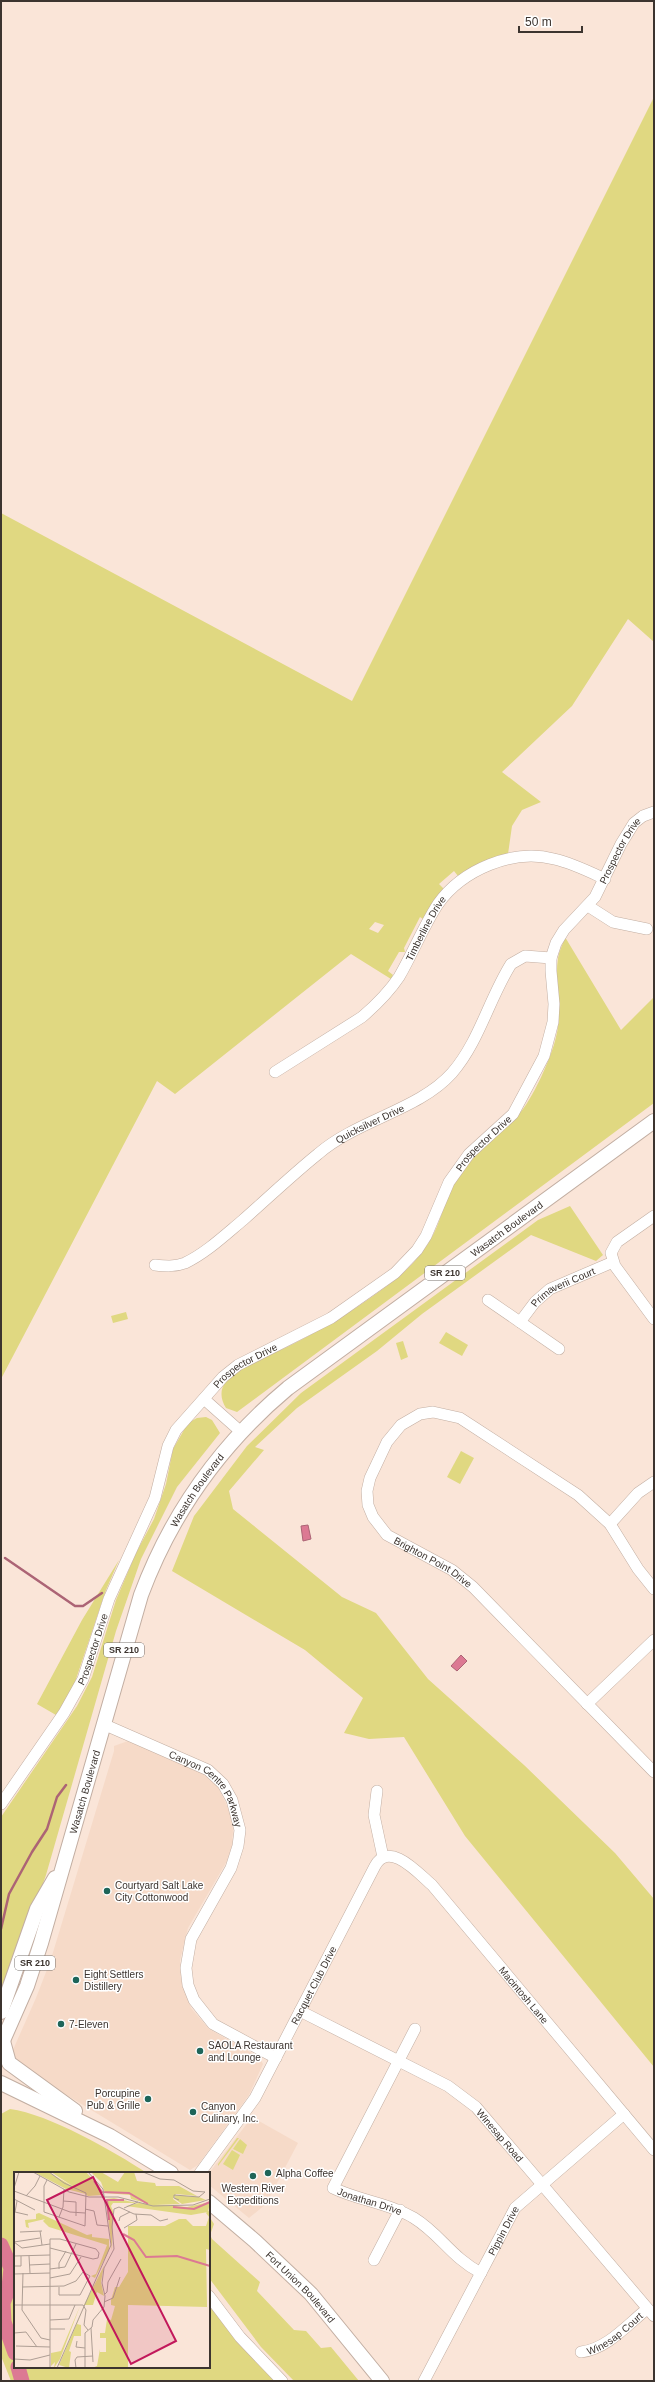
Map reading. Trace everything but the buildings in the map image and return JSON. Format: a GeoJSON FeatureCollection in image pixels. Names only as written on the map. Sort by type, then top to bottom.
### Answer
{"type":"FeatureCollection","features":[{"type":"Feature","properties":{"kind":"main road","name":"Wasatch Boulevard"},"geometry":{"type":"LineString","coordinates":[[2,2043],[34,1965],[135,1612],[157,1554],[195,1488],[240,1431],[288,1388],[654,1121]]}},
{"type":"Feature","properties":{"kind":"main road"},"geometry":{"type":"LineString","coordinates":[[1,2012],[37,1909],[65,1860]]}},
{"type":"Feature","properties":{"kind":"main road"},"geometry":{"type":"LineString","coordinates":[[2,2043],[9,2063],[110,2136],[169,2172]]}},
{"type":"Feature","properties":{"kind":"main road"},"geometry":{"type":"LineString","coordinates":[[1,2083],[110,2136]]}},
{"type":"Feature","properties":{"kind":"main road","name":"Fort Union Boulevard"},"geometry":{"type":"LineString","coordinates":[[210,2203],[255,2241],[311,2294],[382,2381]]}},
{"type":"Feature","properties":{"kind":"street","name":"Prospector Drive"},"geometry":{"type":"LineString","coordinates":[[1,1804],[74,1696],[83,1679],[109,1599],[156,1498],[168,1446],[176,1430],[223,1377],[238,1365],[331,1318],[395,1273],[417,1250],[426,1236],[449,1182],[469,1154],[513,1114],[544,1056],[553,1022],[551,958],[556,943],[564,930],[588,906],[605,879],[621,844],[634,823],[643,816],[654,812]]}},
{"type":"Feature","properties":{"kind":"street","name":"Timberline Drive"},"geometry":{"type":"LineString","coordinates":[[275,1072],[362,1017],[379,1001],[399,977],[430,918],[444,897],[454,887],[480,869],[501,861],[525,856],[553,858],[579,867],[605,879]]}},
{"type":"Feature","properties":{"kind":"street"},"geometry":{"type":"LineString","coordinates":[[588,906],[613,922],[647,929]]}},
{"type":"Feature","properties":{"kind":"street","name":"Quicksilver Drive"},"geometry":{"type":"LineString","coordinates":[[155,1265],[167,1266],[184,1263],[201,1253],[221,1238],[319,1152],[358,1127],[415,1100],[441,1084],[460,1062],[511,964],[525,956],[551,958]]}},
{"type":"Feature","properties":{"kind":"street"},"geometry":{"type":"LineString","coordinates":[[654,1216],[617,1242],[612,1258],[654,1319]]}},
{"type":"Feature","properties":{"kind":"street","name":"Primaverii Court"},"geometry":{"type":"LineString","coordinates":[[520,1322],[535,1302],[550,1289],[612,1258]]}},
{"type":"Feature","properties":{"kind":"street"},"geometry":{"type":"LineString","coordinates":[[488,1300],[559,1349]]}},
{"type":"Feature","properties":{"kind":"street","name":"Prospector Drive"},"geometry":{"type":"LineString","coordinates":[[204,1399],[240,1431]]}},
{"type":"Feature","properties":{"kind":"street","name":"Brighton Point Drive"},"geometry":{"type":"LineString","coordinates":[[654,1589],[638,1569],[610,1524],[578,1495],[467,1422],[447,1414],[433,1412],[420,1414],[401,1424],[393,1432],[374,1466],[367,1491],[368,1505],[373,1517],[387,1535],[463,1578],[654,1772]]}},
{"type":"Feature","properties":{"kind":"street"},"geometry":{"type":"LineString","coordinates":[[610,1524],[638,1493],[654,1482]]}},
{"type":"Feature","properties":{"kind":"street"},"geometry":{"type":"LineString","coordinates":[[588,1704],[654,1640]]}},
{"type":"Feature","properties":{"kind":"street","name":"Canyon Centre Parkway"},"geometry":{"type":"LineString","coordinates":[[103,1724],[208,1770],[223,1784],[232,1800],[240,1830],[238,1846],[230,1868],[191,1939],[186,1968],[188,1984],[194,2000],[213,2024],[276,2058]]}},
{"type":"Feature","properties":{"kind":"street"},"geometry":{"type":"LineString","coordinates":[[377,1790],[374,1815],[383,1856]]}},
{"type":"Feature","properties":{"kind":"street","name":"Racquet Club Drive"},"geometry":{"type":"LineString","coordinates":[[201,2172],[245,2113],[276,2058],[375,1866],[383,1856]]}},
{"type":"Feature","properties":{"kind":"street","name":"Macintosh Lane"},"geometry":{"type":"LineString","coordinates":[[383,1856],[394,1856],[401,1859],[432,1885],[654,2150]]}},
{"type":"Feature","properties":{"kind":"street","name":"Winesap Road"},"geometry":{"type":"LineString","coordinates":[[300,2011],[448,2086],[476,2107],[650,2313]]}},
{"type":"Feature","properties":{"kind":"street"},"geometry":{"type":"LineString","coordinates":[[398,2060],[415,2029]]}},
{"type":"Feature","properties":{"kind":"street","name":"Jonathan Drive"},"geometry":{"type":"LineString","coordinates":[[398,2060],[334,2188],[352,2197],[383,2204],[400,2210],[428,2228],[459,2261],[480,2273]]}},
{"type":"Feature","properties":{"kind":"street","name":"Pippin Drive"},"geometry":{"type":"LineString","coordinates":[[424,2381],[510,2216],[521,2202],[624,2114]]}},
{"type":"Feature","properties":{"kind":"street"},"geometry":{"type":"LineString","coordinates":[[374,2260],[400,2210]]}},
{"type":"Feature","properties":{"kind":"street"},"geometry":{"type":"LineString","coordinates":[[210,2297],[240,2337],[282,2381]]}},
{"type":"Feature","properties":{"kind":"street","name":"Winesap Court"},"geometry":{"type":"LineString","coordinates":[[581,2352],[592,2351],[605,2344],[650,2313]]}},
{"type":"Feature","properties":{"kind":"shaded area"},"geometry":{"type":"Polygon","coordinates":[[[654,97],[654,642],[628,619],[572,706],[502,772],[541,802],[522,810],[512,826],[508,854],[481,864],[470,870],[441,895],[423,919],[420,917],[404,948],[405,952],[399,952],[388,971],[393,975],[391,979],[351,954],[175,1094],[157,1081],[1,1379],[1,513],[352,701],[654,97]],[[454,871],[439,884],[444,889],[458,876],[454,871]],[[375,922],[369,929],[378,933],[384,925],[375,922]]]}},
{"type":"Feature","properties":{"kind":"shaded area"},"geometry":{"type":"Polygon","coordinates":[[[565,937],[621,1030],[654,997],[654,1103],[237,1412],[226,1408],[222,1398],[222,1388],[233,1375],[249,1364],[332,1323],[398,1277],[416,1260],[426,1247],[437,1226],[450,1191],[457,1178],[478,1153],[518,1115],[529,1100],[541,1078],[554,1045],[558,1027],[559,1007],[557,968],[559,955],[565,937]]]}},
{"type":"Feature","properties":{"kind":"shaded area"},"geometry":{"type":"Polygon","coordinates":[[[570,1206],[603,1255],[596,1261],[531,1235],[422,1314],[377,1351],[297,1408],[255,1447],[264,1450],[229,1491],[233,1509],[342,1597],[376,1613],[428,1679],[524,1765],[615,1853],[654,1899],[654,2067],[465,1836],[404,1737],[369,1739],[344,1733],[363,1698],[305,1650],[172,1571],[194,1516],[247,1446],[301,1393],[538,1220],[570,1206]]]}},
{"type":"Feature","properties":{"kind":"shaded area"},"geometry":{"type":"Polygon","coordinates":[[[126,1312],[128,1319],[113,1323],[111,1316],[126,1312]]]}},
{"type":"Feature","properties":{"kind":"shaded area"},"geometry":{"type":"Polygon","coordinates":[[[446,1332],[468,1345],[462,1356],[439,1343],[446,1332]]]}},
{"type":"Feature","properties":{"kind":"shaded area"},"geometry":{"type":"Polygon","coordinates":[[[403,1341],[408,1357],[401,1360],[396,1343],[403,1341]]]}},
{"type":"Feature","properties":{"kind":"shaded area"},"geometry":{"type":"Polygon","coordinates":[[[206,1417],[212,1420],[220,1433],[177,1487],[141,1559],[116,1631],[46,1875],[1,2003],[1,1817],[77,1706],[92,1677],[116,1600],[136,1553],[154,1519],[166,1484],[173,1449],[188,1423],[197,1418],[206,1417]]]}},
{"type":"Feature","properties":{"kind":"shaded area"},"geometry":{"type":"Polygon","coordinates":[[[461,1451],[474,1458],[460,1484],[447,1477],[461,1451]]]}},
{"type":"Feature","properties":{"kind":"shaded area"},"geometry":{"type":"Polygon","coordinates":[[[308,1525],[311,1539],[303,1541],[301,1526],[308,1525]]]}},
{"type":"Feature","properties":{"kind":"shaded area"},"geometry":{"type":"Polygon","coordinates":[[[119,1560],[106,1590],[73,1688],[56,1715],[37,1704],[82,1620],[119,1560]]]}},
{"type":"Feature","properties":{"kind":"shaded area"},"geometry":{"type":"Polygon","coordinates":[[[461,1655],[467,1661],[457,1671],[451,1666],[461,1655]]]}},
{"type":"Feature","properties":{"kind":"shaded area"},"geometry":{"type":"Polygon","coordinates":[[[128,1741],[200,1772],[217,1785],[230,1812],[233,1830],[232,1846],[227,1861],[188,1928],[180,1960],[181,1979],[191,2008],[209,2029],[259,2057],[263,2064],[249,2095],[198,2165],[190,2170],[14,2063],[12,2052],[36,1998],[51,1959],[114,1751],[114,1746],[128,1741]]]}},
{"type":"Feature","properties":{"kind":"shaded area"},"geometry":{"type":"Polygon","coordinates":[[[10,2109],[26,2112],[43,2118],[99,2144],[145,2172],[14,2172],[14,2368],[210,2368],[210,2305],[254,2358],[276,2381],[11,2381],[1,2356],[1,2114],[10,2109]]]}},
{"type":"Feature","properties":{"kind":"shaded area"},"geometry":{"type":"Polygon","coordinates":[[[252,2117],[298,2143],[266,2204],[249,2218],[210,2186],[210,2172],[252,2117]]]}},
{"type":"Feature","properties":{"kind":"shaded area"},"geometry":{"type":"Polygon","coordinates":[[[237,2138],[239,2138],[218,2166],[218,2164],[237,2138]]]}},
{"type":"Feature","properties":{"kind":"shaded area"},"geometry":{"type":"Polygon","coordinates":[[[240,2139],[247,2145],[243,2154],[233,2149],[240,2139]]]}},
{"type":"Feature","properties":{"kind":"shaded area"},"geometry":{"type":"Polygon","coordinates":[[[232,2150],[240,2155],[233,2170],[223,2164],[232,2150]]]}},
{"type":"Feature","properties":{"kind":"shaded area"},"geometry":{"type":"Polygon","coordinates":[[[210,2218],[214,2224],[210,2235],[210,2218]]]}},
{"type":"Feature","properties":{"kind":"shaded area"},"geometry":{"type":"Polygon","coordinates":[[[210,2235],[212,2239],[260,2282],[257,2291],[294,2330],[306,2331],[321,2348],[331,2347],[359,2381],[294,2381],[261,2347],[210,2279],[210,2235]]]}},
{"type":"Feature","properties":{"kind":"waterway"},"geometry":{"type":"LineString","coordinates":[[5,1558],[75,1606],[83,1606],[102,1593]]}},
{"type":"Feature","properties":{"kind":"waterway"},"geometry":{"type":"LineString","coordinates":[[1,1929],[9,1894],[32,1852],[47,1829],[57,1797],[66,1785]]}},
{"type":"Feature","properties":{"kind":"waterway"},"geometry":{"type":"LineString","coordinates":[[1,2245],[11,2268],[9,2287],[3,2303],[4,2322],[14,2350]]}},
{"type":"Feature","properties":{"kind":"waterway"},"geometry":{"type":"LineString","coordinates":[[18,2368],[22,2381]]}},
{"type":"Feature","properties":{"kind":"place","name":"Courtyard Salt Lake City Cottonwood"},"geometry":{"type":"Point","coordinates":[107,1891]}},
{"type":"Feature","properties":{"kind":"place","name":"Eight Settlers Distillery"},"geometry":{"type":"Point","coordinates":[76,1980]}},
{"type":"Feature","properties":{"kind":"place","name":"7-Eleven"},"geometry":{"type":"Point","coordinates":[61,2024]}},
{"type":"Feature","properties":{"kind":"place","name":"SAOLA Restaurant and Lounge"},"geometry":{"type":"Point","coordinates":[200,2051]}},
{"type":"Feature","properties":{"kind":"place","name":"Porcupine Pub & Grille"},"geometry":{"type":"Point","coordinates":[148,2099]}},
{"type":"Feature","properties":{"kind":"place","name":"Canyon Culinary, Inc."},"geometry":{"type":"Point","coordinates":[193,2112]}},
{"type":"Feature","properties":{"kind":"place","name":"Alpha Coffee"},"geometry":{"type":"Point","coordinates":[268,2173]}},
{"type":"Feature","properties":{"kind":"place","name":"Western River Expeditions"},"geometry":{"type":"Point","coordinates":[253,2176]}}]}
